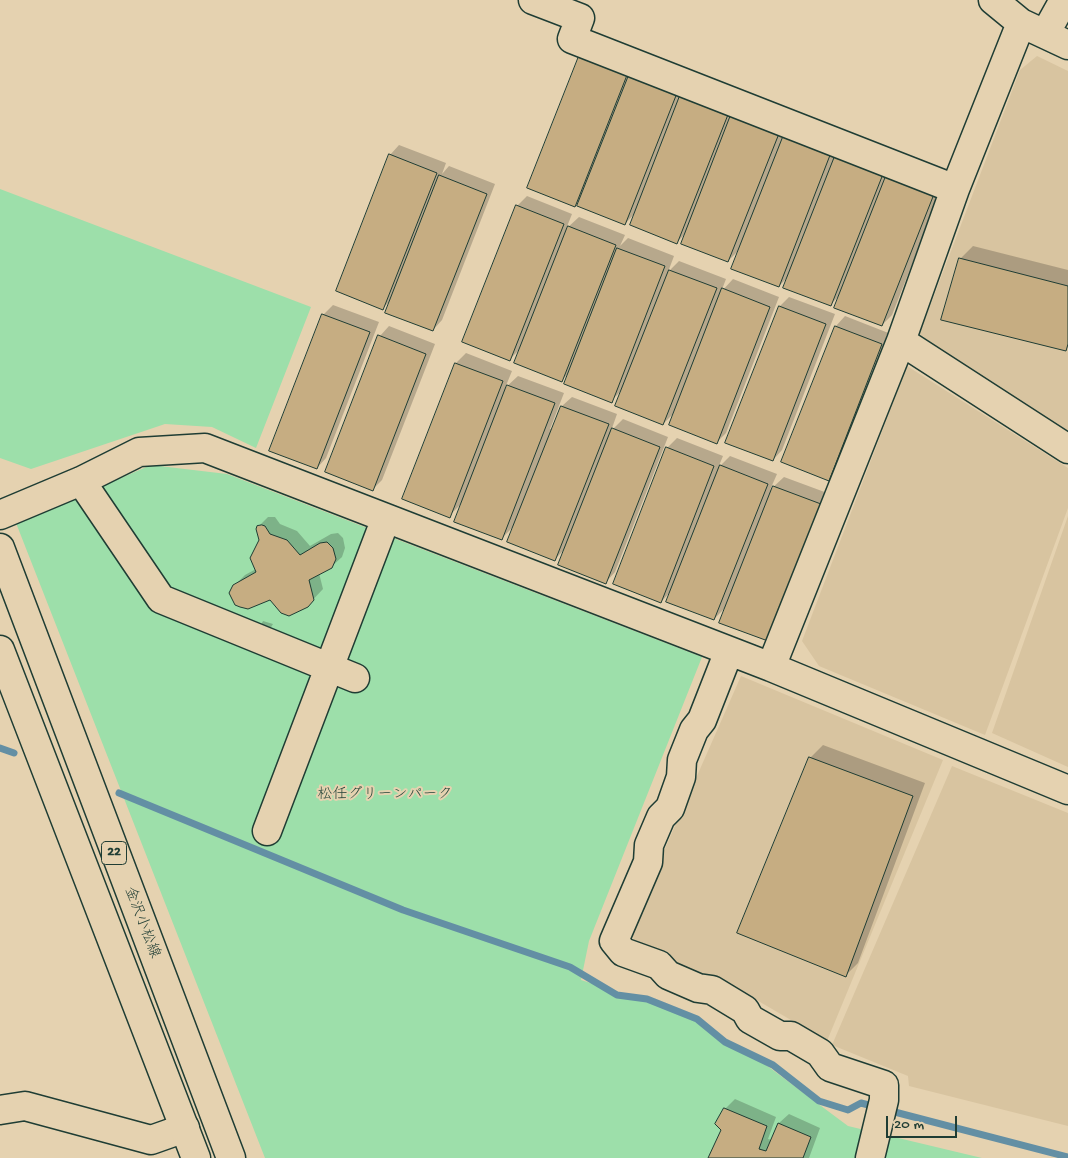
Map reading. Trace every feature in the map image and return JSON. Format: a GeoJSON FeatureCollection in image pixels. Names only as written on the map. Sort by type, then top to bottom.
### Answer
{"type":"FeatureCollection","features":[{"type":"Feature","properties":{"kind":"street"},"geometry":{"type":"LineString","coordinates":[[533,0],[580,18],[572,39],[955,189]]}},
{"type":"Feature","properties":{"kind":"street"},"geometry":{"type":"LineString","coordinates":[[993,0],[1045,34]]}},
{"type":"Feature","properties":{"kind":"street"},"geometry":{"type":"LineString","coordinates":[[771,668],[902,342],[955,189],[1064,0]]}},
{"type":"Feature","properties":{"kind":"street"},"geometry":{"type":"LineString","coordinates":[[902,342],[1068,449]]}},
{"type":"Feature","properties":{"kind":"street"},"geometry":{"type":"LineString","coordinates":[[0,515],[80,481],[139,452],[205,448],[729,651],[1068,790]]}},
{"type":"Feature","properties":{"kind":"street"},"geometry":{"type":"LineString","coordinates":[[80,481],[161,599],[355,678]]}},
{"type":"Feature","properties":{"kind":"street"},"geometry":{"type":"LineString","coordinates":[[267,831],[386,518]]}},
{"type":"Feature","properties":{"kind":"street","name":"金沢小松線"},"geometry":{"type":"LineString","coordinates":[[0,548],[231,1158]]}},
{"type":"Feature","properties":{"kind":"street","name":"22"},"geometry":{"type":"LineString","coordinates":[[0,650],[196,1158]]}},
{"type":"Feature","properties":{"kind":"street"},"geometry":{"type":"LineString","coordinates":[[729,651],[702,720],[694,730],[682,760],[681,777],[670,808],[661,816],[649,846],[648,862],[614,942],[623,952],[659,965],[668,975],[698,988],[712,990],[745,1010],[750,1019],[780,1036],[791,1036],[820,1053],[830,1067],[859,1078],[884,1084],[884,1100],[872,1145]]}},
{"type":"Feature","properties":{"kind":"street"},"geometry":{"type":"LineString","coordinates":[[0,1110],[25,1106],[151,1140],[185,1128]]}},
{"type":"Feature","properties":{"kind":"shaded area"},"geometry":{"type":"Polygon","coordinates":[[[1037,56],[1068,71],[1068,434],[919,335],[1020,70],[1037,56]]]}},
{"type":"Feature","properties":{"kind":"shaded area"},"geometry":{"type":"Polygon","coordinates":[[[907,366],[1068,468],[1068,508],[985,735],[819,666],[802,641],[907,366]]]}},
{"type":"Feature","properties":{"kind":"shaded area"},"geometry":{"type":"Polygon","coordinates":[[[1068,516],[1068,767],[992,733],[1068,516]]]}},
{"type":"Feature","properties":{"kind":"shaded area"},"geometry":{"type":"Polygon","coordinates":[[[741,676],[943,760],[827,1041],[736,988],[637,948],[630,928],[741,676]]]}},
{"type":"Feature","properties":{"kind":"shaded area"},"geometry":{"type":"Polygon","coordinates":[[[952,766],[1068,813],[1068,1126],[909,1086],[908,1076],[832,1045],[952,766]]]}},
{"type":"Feature","properties":{"kind":"green space"},"geometry":{"type":"Polygon","coordinates":[[[0,189],[311,307],[256,448],[212,427],[165,424],[31,469],[0,458],[0,189]]]}},
{"type":"Feature","properties":{"kind":"green space","name":"松任グリーンパーク"},"geometry":{"type":"Polygon","coordinates":[[[151,465],[227,474],[702,657],[589,941],[581,980],[685,1013],[758,1059],[848,1126],[982,1158],[265,1158],[16,523],[151,465]]]}},
{"type":"Feature","properties":{"kind":"building"},"geometry":{"type":"Polygon","coordinates":[[[581,51],[629,70],[575,207],[527,188],[581,51]]]}},
{"type":"Feature","properties":{"kind":"building"},"geometry":{"type":"Polygon","coordinates":[[[631,70],[679,88],[625,225],[577,206],[631,70]]]}},
{"type":"Feature","properties":{"kind":"building"},"geometry":{"type":"Polygon","coordinates":[[[683,88],[731,107],[677,244],[630,225],[683,88]]]}},
{"type":"Feature","properties":{"kind":"building"},"geometry":{"type":"Polygon","coordinates":[[[734,107],[782,126],[728,262],[681,244],[734,107]]]}},
{"type":"Feature","properties":{"kind":"building"},"geometry":{"type":"Polygon","coordinates":[[[785,132],[832,150],[779,287],[731,269],[785,132]]]}},
{"type":"Feature","properties":{"kind":"building"},"geometry":{"type":"Polygon","coordinates":[[[837,151],[885,169],[831,306],[783,288],[837,151]]]}},
{"type":"Feature","properties":{"kind":"building"},"geometry":{"type":"Polygon","coordinates":[[[389,154],[437,173],[383,310],[336,291],[389,154]]]}},
{"type":"Feature","properties":{"kind":"building"},"geometry":{"type":"Polygon","coordinates":[[[888,171],[936,189],[882,326],[834,308],[888,171]]]}},
{"type":"Feature","properties":{"kind":"building"},"geometry":{"type":"Polygon","coordinates":[[[439,175],[487,194],[433,331],[385,313],[439,175]]]}},
{"type":"Feature","properties":{"kind":"building"},"geometry":{"type":"Polygon","coordinates":[[[516,205],[564,224],[510,361],[462,342],[516,205]]]}},
{"type":"Feature","properties":{"kind":"building"},"geometry":{"type":"Polygon","coordinates":[[[568,226],[616,245],[562,382],[514,363],[568,226]]]}},
{"type":"Feature","properties":{"kind":"building"},"geometry":{"type":"Polygon","coordinates":[[[617,248],[665,266],[612,403],[564,384],[617,248]]]}},
{"type":"Feature","properties":{"kind":"building"},"geometry":{"type":"Polygon","coordinates":[[[959,258],[1068,286],[1068,344],[1066,351],[941,320],[959,258]]]}},
{"type":"Feature","properties":{"kind":"building"},"geometry":{"type":"Polygon","coordinates":[[[669,270],[717,288],[663,425],[615,406],[669,270]]]}},
{"type":"Feature","properties":{"kind":"building"},"geometry":{"type":"Polygon","coordinates":[[[722,288],[770,307],[717,444],[669,425],[722,288]]]}},
{"type":"Feature","properties":{"kind":"building"},"geometry":{"type":"Polygon","coordinates":[[[779,306],[826,324],[773,461],[725,443],[779,306]]]}},
{"type":"Feature","properties":{"kind":"building"},"geometry":{"type":"Polygon","coordinates":[[[322,314],[370,332],[317,469],[269,451],[322,314]]]}},
{"type":"Feature","properties":{"kind":"building"},"geometry":{"type":"Polygon","coordinates":[[[835,326],[882,344],[829,481],[781,462],[835,326]]]}},
{"type":"Feature","properties":{"kind":"building"},"geometry":{"type":"Polygon","coordinates":[[[378,335],[426,354],[373,491],[325,472],[378,335]]]}},
{"type":"Feature","properties":{"kind":"building"},"geometry":{"type":"Polygon","coordinates":[[[455,363],[503,381],[450,518],[402,499],[455,363]]]}},
{"type":"Feature","properties":{"kind":"building"},"geometry":{"type":"Polygon","coordinates":[[[507,385],[555,403],[502,540],[454,522],[507,385]]]}},
{"type":"Feature","properties":{"kind":"building"},"geometry":{"type":"Polygon","coordinates":[[[561,406],[609,424],[555,561],[507,542],[561,406]]]}},
{"type":"Feature","properties":{"kind":"building"},"geometry":{"type":"Polygon","coordinates":[[[612,428],[660,447],[606,584],[558,565],[612,428]]]}},
{"type":"Feature","properties":{"kind":"building"},"geometry":{"type":"Polygon","coordinates":[[[666,447],[714,466],[661,603],[613,584],[666,447]]]}},
{"type":"Feature","properties":{"kind":"building"},"geometry":{"type":"Polygon","coordinates":[[[720,465],[768,484],[714,620],[666,602],[720,465]]]}},
{"type":"Feature","properties":{"kind":"building"},"geometry":{"type":"Polygon","coordinates":[[[773,486],[821,504],[768,641],[719,623],[773,486]]]}},
{"type":"Feature","properties":{"kind":"building"},"geometry":{"type":"Polygon","coordinates":[[[257,526],[265,526],[270,534],[287,540],[300,555],[320,543],[327,542],[333,548],[336,559],[332,568],[309,580],[314,600],[308,607],[289,616],[281,613],[270,600],[248,609],[240,607],[235,605],[229,593],[233,585],[256,572],[250,558],[259,540],[257,526]]]}},
{"type":"Feature","properties":{"kind":"building"},"geometry":{"type":"Polygon","coordinates":[[[809,757],[913,796],[846,977],[737,933],[809,757]]]}},
{"type":"Feature","properties":{"kind":"building"},"geometry":{"type":"Polygon","coordinates":[[[724,1108],[767,1126],[759,1149],[766,1151],[778,1123],[811,1137],[803,1158],[708,1158],[721,1130],[715,1124],[724,1108]]]}},
{"type":"Feature","properties":{"kind":"waterway"},"geometry":{"type":"LineString","coordinates":[[0,748],[14,753]]}},
{"type":"Feature","properties":{"kind":"waterway"},"geometry":{"type":"LineString","coordinates":[[119,793],[403,910],[570,967],[617,995],[647,999],[697,1019],[725,1042],[773,1065],[819,1101],[848,1110],[861,1103],[876,1107]]}},
{"type":"Feature","properties":{"kind":"waterway"},"geometry":{"type":"LineString","coordinates":[[887,1110],[1068,1157]]}}]}
